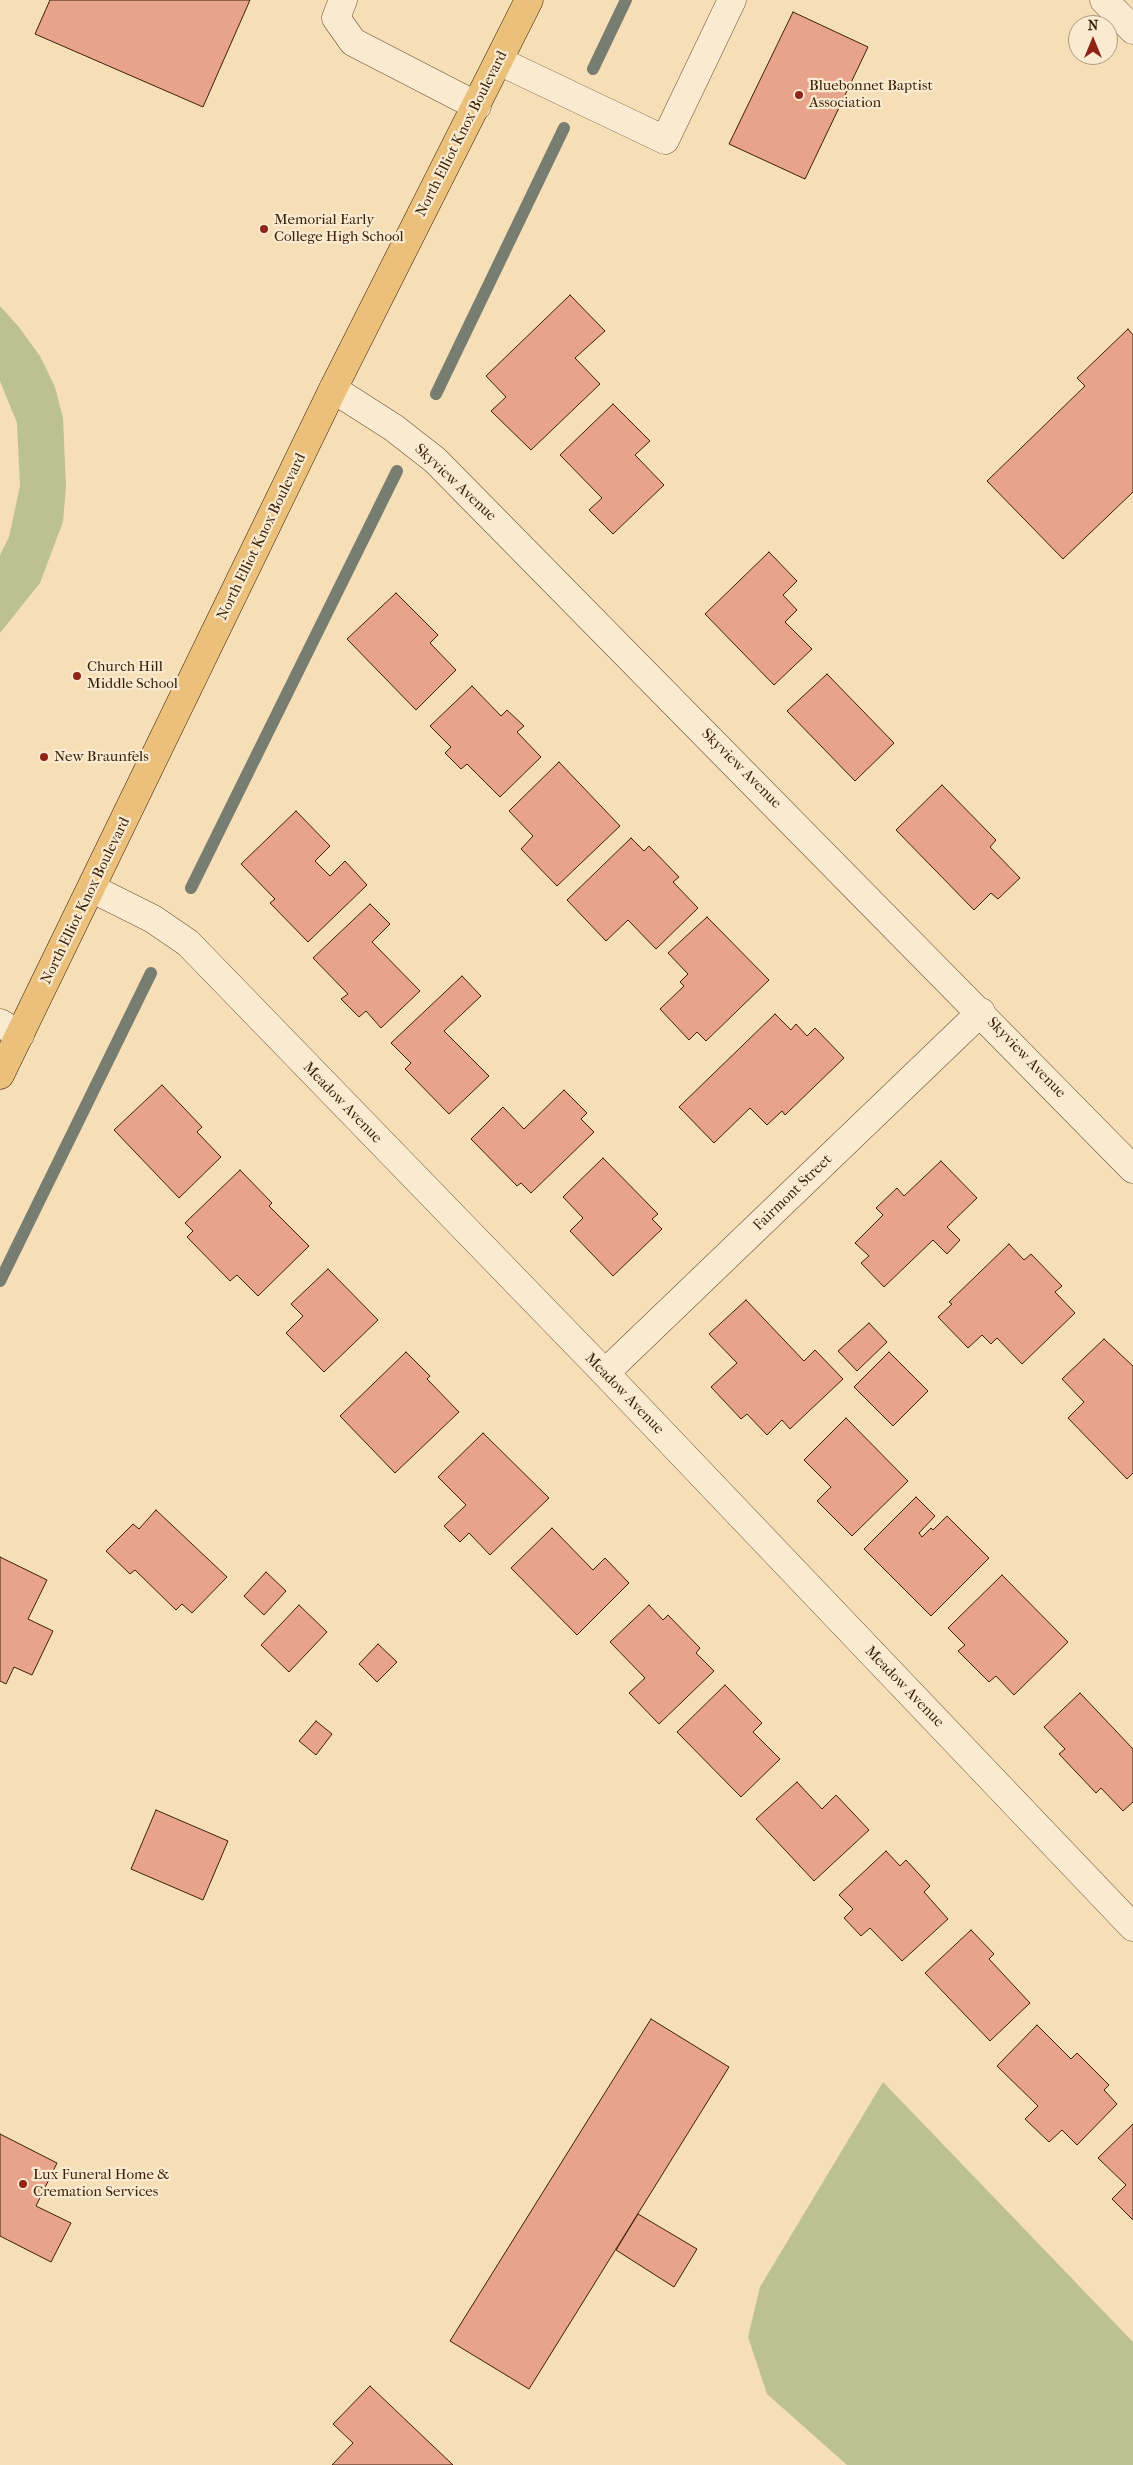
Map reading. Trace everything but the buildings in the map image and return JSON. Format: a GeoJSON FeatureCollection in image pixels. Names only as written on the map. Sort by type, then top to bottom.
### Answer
{"type":"FeatureCollection","features":[{"type":"Feature","properties":{"kind":"main road","name":"North Elliot Knox Boulevard"},"geometry":{"type":"LineString","coordinates":[[0,1075],[10,1029],[92,889],[333,389],[529,0]]}},
{"type":"Feature","properties":{"kind":"street"},"geometry":{"type":"LineString","coordinates":[[343,0],[336,18],[353,42],[477,106]]}},
{"type":"Feature","properties":{"kind":"street"},"geometry":{"type":"LineString","coordinates":[[499,61],[665,140],[732,0]]}},
{"type":"Feature","properties":{"kind":"street"},"geometry":{"type":"LineString","coordinates":[[1104,0],[1133,30]]}},
{"type":"Feature","properties":{"kind":"street","name":"Skyview Avenue"},"geometry":{"type":"LineString","coordinates":[[333,389],[394,428],[435,460],[981,1012],[1133,1169]]}},
{"type":"Feature","properties":{"kind":"street","name":"Meadow Avenue"},"geometry":{"type":"LineString","coordinates":[[92,889],[153,919],[188,943],[605,1374],[1133,1927]]}},
{"type":"Feature","properties":{"kind":"street","name":"Fairmont Street"},"geometry":{"type":"LineString","coordinates":[[605,1374],[981,1012]]}},
{"type":"Feature","properties":{"kind":"green space"},"geometry":{"type":"Polygon","coordinates":[[[0,306],[18,326],[40,356],[55,387],[63,418],[66,487],[63,522],[40,583],[0,633],[0,555],[9,537],[20,486],[17,423],[0,381],[0,306]]]}},
{"type":"Feature","properties":{"kind":"green space"},"geometry":{"type":"Polygon","coordinates":[[[883,2082],[1133,2342],[1133,2465],[847,2465],[767,2394],[748,2337],[760,2287],[883,2082]]]}},
{"type":"Feature","properties":{"kind":"waterway"},"geometry":{"type":"LineString","coordinates":[[593,69],[626,0]]}},
{"type":"Feature","properties":{"kind":"waterway"},"geometry":{"type":"LineString","coordinates":[[436,394],[564,128]]}},
{"type":"Feature","properties":{"kind":"waterway"},"geometry":{"type":"LineString","coordinates":[[191,888],[397,471]]}},
{"type":"Feature","properties":{"kind":"waterway"},"geometry":{"type":"LineString","coordinates":[[0,1281],[151,973]]}},
{"type":"Feature","properties":{"kind":"place","name":"Bluebonnet Baptist Association"},"geometry":{"type":"Point","coordinates":[799,95]}},
{"type":"Feature","properties":{"kind":"place","name":"Memorial Early College High School"},"geometry":{"type":"Point","coordinates":[264,229]}},
{"type":"Feature","properties":{"kind":"place","name":"Church Hill Middle School"},"geometry":{"type":"Point","coordinates":[77,676]}},
{"type":"Feature","properties":{"kind":"place","name":"New Braunfels"},"geometry":{"type":"Point","coordinates":[44,757]}},
{"type":"Feature","properties":{"kind":"place","name":"Lux Funeral Home & Cremation Services"},"geometry":{"type":"Point","coordinates":[23,2184]}}]}
